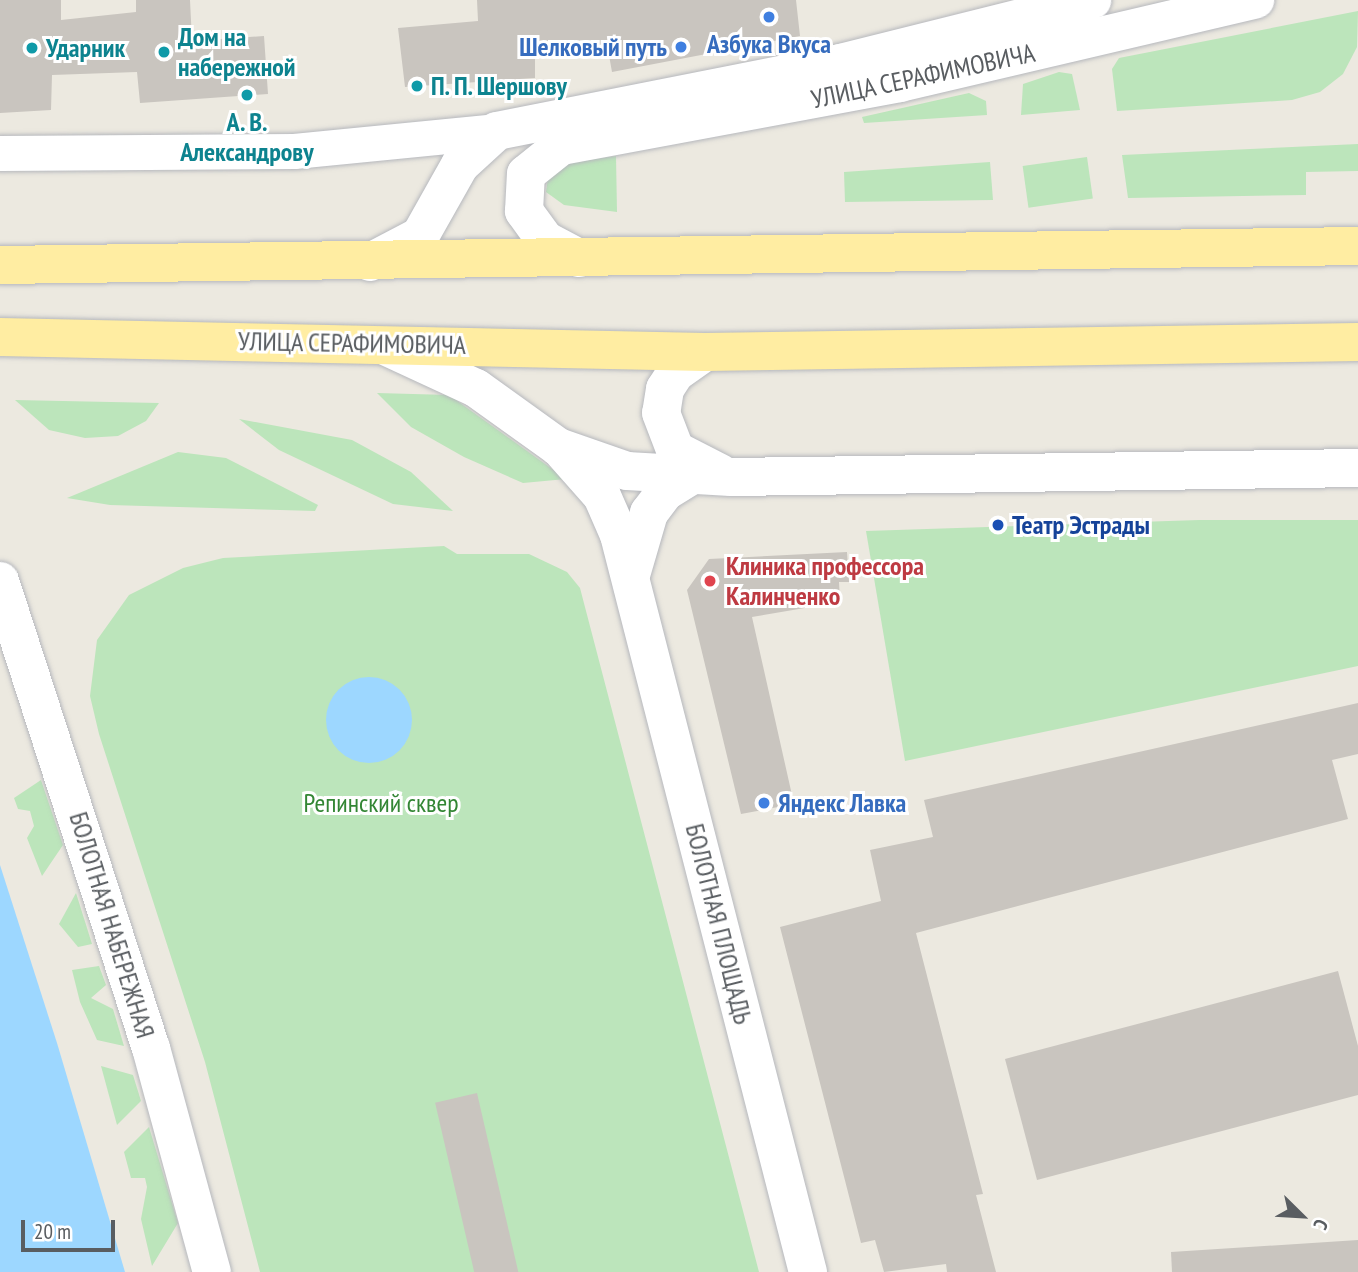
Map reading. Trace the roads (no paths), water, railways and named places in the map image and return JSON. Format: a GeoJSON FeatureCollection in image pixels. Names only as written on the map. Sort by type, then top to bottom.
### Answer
{"type":"FeatureCollection","features":[{"type":"Feature","properties":{"kind":"main road","name":"УЛИЦА СЕРАФИМОВИЧА"},"geometry":{"type":"LineString","coordinates":[[497,131],[840,63],[1093,0]]}},
{"type":"Feature","properties":{"kind":"main road","name":"УЛИЦА СЕРАФИМОВИЧА"},"geometry":{"type":"LineString","coordinates":[[579,258],[531,227],[523,192],[539,159],[589,139],[873,89],[1142,15],[1255,0]]}},
{"type":"Feature","properties":{"kind":"main road"},"geometry":{"type":"LineString","coordinates":[[368,263],[420,236],[460,165],[497,131]]}},
{"type":"Feature","properties":{"kind":"main road"},"geometry":{"type":"LineString","coordinates":[[0,265],[368,263],[1358,246]]}},
{"type":"Feature","properties":{"kind":"main road","name":"УЛИЦА СЕРАФИМОВИЧА"},"geometry":{"type":"LineString","coordinates":[[0,337],[705,352],[1358,342]]}},
{"type":"Feature","properties":{"kind":"main road"},"geometry":{"type":"LineString","coordinates":[[380,344],[465,381],[558,447],[627,471],[732,477],[1358,468]]}},
{"type":"Feature","properties":{"kind":"main road"},"geometry":{"type":"LineString","coordinates":[[705,352],[665,389],[665,436],[694,463],[732,477]]}},
{"type":"Feature","properties":{"kind":"main road","name":"БОЛОТНАЯ ПЛОЩАДЬ"},"geometry":{"type":"LineString","coordinates":[[558,447],[602,496],[631,575],[808,1272]]}},
{"type":"Feature","properties":{"kind":"main road"},"geometry":{"type":"LineString","coordinates":[[631,575],[649,513],[666,492],[691,476]]}},
{"type":"Feature","properties":{"kind":"main road","name":"БОЛОТНАЯ НАБЕРЕЖНАЯ"},"geometry":{"type":"LineString","coordinates":[[0,581],[151,1048],[212,1272]]}},
{"type":"Feature","properties":{"kind":"street"},"geometry":{"type":"LineString","coordinates":[[0,153],[294,151],[497,131]]}},
{"type":"Feature","properties":{"kind":"water"},"geometry":{"type":"Polygon","coordinates":[[[369,677],[385,681],[399,690],[408,704],[412,720],[408,736],[399,750],[385,759],[369,763],[353,759],[339,750],[330,736],[326,720],[330,704],[339,690],[353,681],[369,677]]]}},
{"type":"Feature","properties":{"kind":"water"},"geometry":{"type":"Polygon","coordinates":[[[0,865],[57,1043],[125,1272],[0,1272],[0,865]]]}},
{"type":"Feature","properties":{"kind":"place","name":"Азбука Вкуса"},"geometry":{"type":"Point","coordinates":[769,17]}},
{"type":"Feature","properties":{"kind":"place","name":"Шелковый путь"},"geometry":{"type":"Point","coordinates":[681,47]}},
{"type":"Feature","properties":{"kind":"place","name":"Ударник"},"geometry":{"type":"Point","coordinates":[32,48]}},
{"type":"Feature","properties":{"kind":"place","name":"Дом на набережной"},"geometry":{"type":"Point","coordinates":[164,52]}},
{"type":"Feature","properties":{"kind":"place","name":"П. П. Шершову"},"geometry":{"type":"Point","coordinates":[417,86]}},
{"type":"Feature","properties":{"kind":"place","name":"А. В. Александрову"},"geometry":{"type":"Point","coordinates":[247,95]}},
{"type":"Feature","properties":{"kind":"place","name":"Театр Эстрады"},"geometry":{"type":"Point","coordinates":[998,525]}},
{"type":"Feature","properties":{"kind":"place","name":"Клиника профессора Калинченко"},"geometry":{"type":"Point","coordinates":[710,581]}},
{"type":"Feature","properties":{"kind":"place","name":"Яндекс Лавка"},"geometry":{"type":"Point","coordinates":[764,803]}},
{"type":"Feature","properties":{"kind":"park label","name":"Репинский сквер"},"geometry":{"type":"Point","coordinates":[381,803]}}]}
